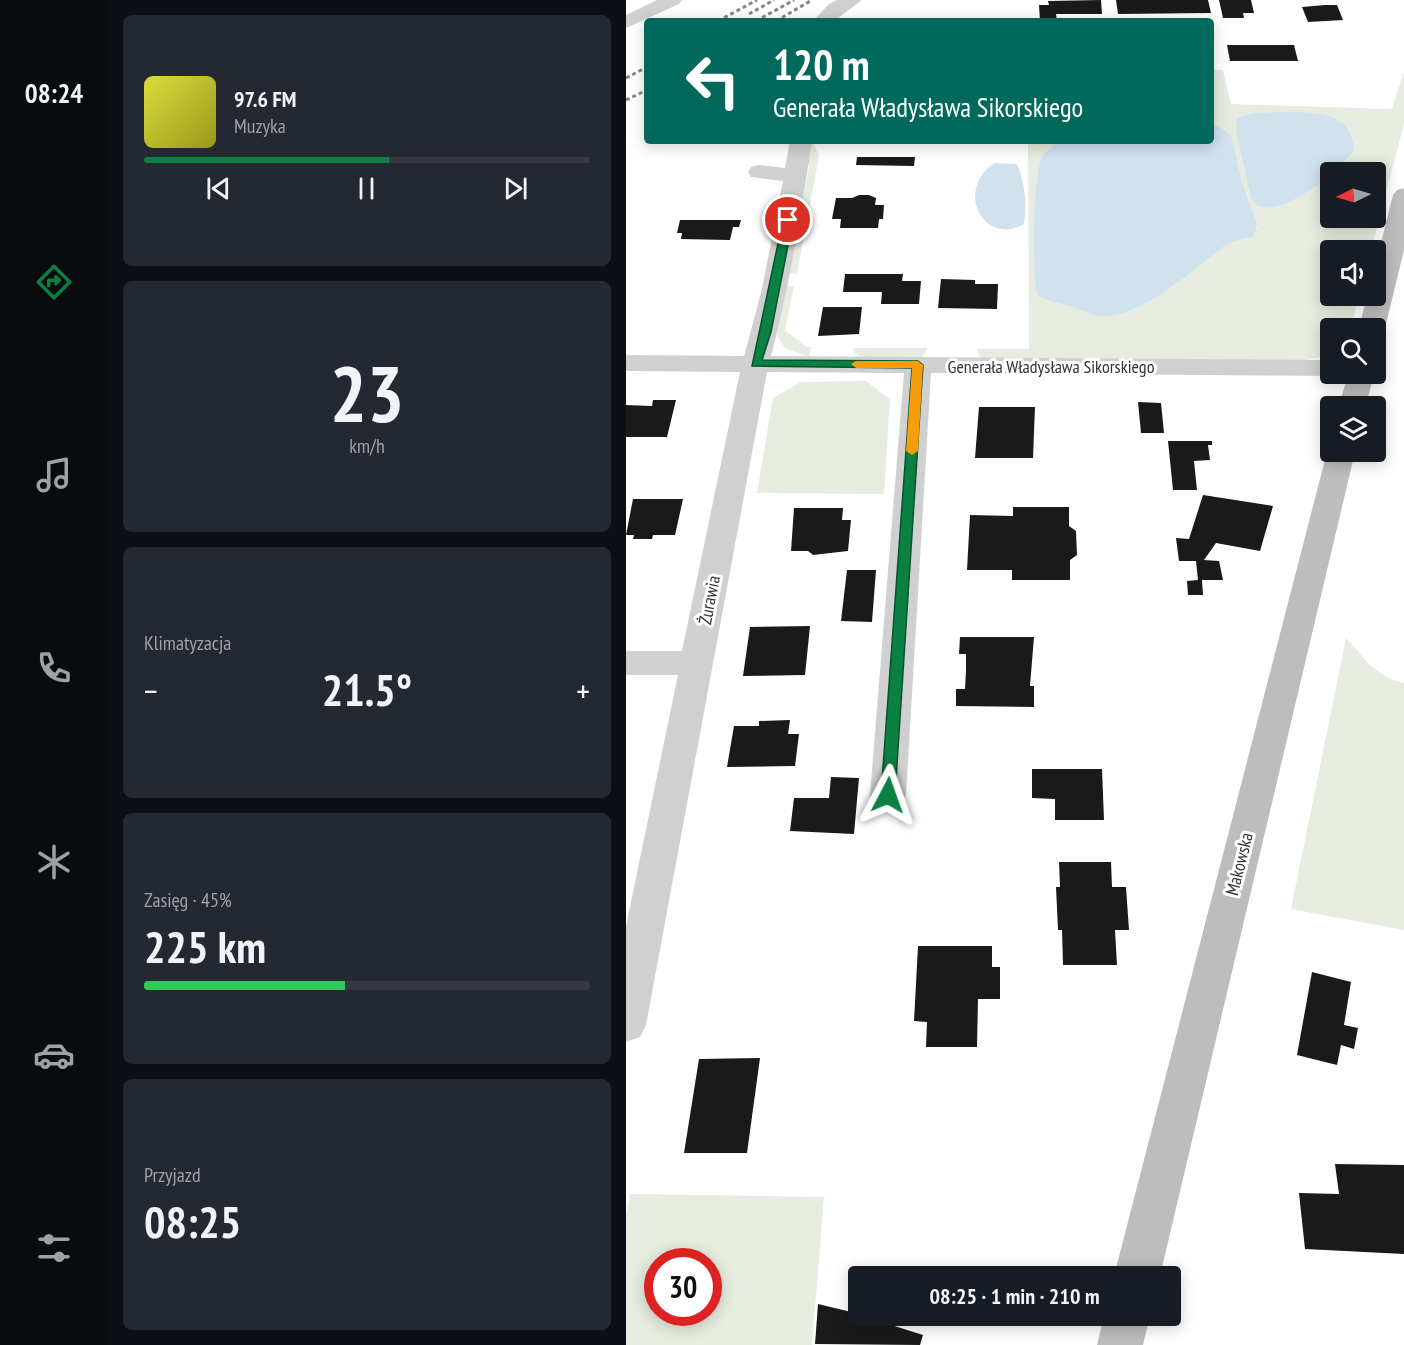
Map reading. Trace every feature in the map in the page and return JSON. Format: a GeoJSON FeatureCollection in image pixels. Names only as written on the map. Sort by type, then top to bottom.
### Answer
{"type":"FeatureCollection","features":[{"type":"Feature","properties":{"kind":"street"},"geometry":{"type":"LineString","coordinates":[[626,22],[672,0]]}},
{"type":"Feature","properties":{"kind":"street"},"geometry":{"type":"LineString","coordinates":[[826,18],[836,8],[852,0]]}},
{"type":"Feature","properties":{"kind":"street","name":"Żurawia"},"geometry":{"type":"LineString","coordinates":[[626,1025],[755,363],[766,332],[797,176],[801,144]]}},
{"type":"Feature","properties":{"kind":"street"},"geometry":{"type":"LineString","coordinates":[[759,172],[797,176]]}},
{"type":"Feature","properties":{"kind":"street"},"geometry":{"type":"LineString","coordinates":[[1374,318],[1404,195]]}},
{"type":"Feature","properties":{"kind":"street","name":"Generała Władysława Sikorskiego"},"geometry":{"type":"LineString","coordinates":[[626,363],[1320,368]]}},
{"type":"Feature","properties":{"kind":"street"},"geometry":{"type":"LineString","coordinates":[[888,795],[918,365]]}},
{"type":"Feature","properties":{"kind":"street","name":"Makowska"},"geometry":{"type":"LineString","coordinates":[[1139,1266],[1339,462]]}},
{"type":"Feature","properties":{"kind":"street"},"geometry":{"type":"LineString","coordinates":[[626,663],[697,663]]}},
{"type":"Feature","properties":{"kind":"street"},"geometry":{"type":"LineString","coordinates":[[1120,1345],[1125,1326]]}},
{"type":"Feature","properties":{"kind":"shaded area"},"geometry":{"type":"Polygon","coordinates":[[[1214,70],[1223,70],[1231,104],[1392,109],[1404,72],[1404,124],[1386,193],[1386,162],[1320,162],[1320,228],[1377,228],[1374,240],[1320,240],[1320,306],[1356,306],[1354,318],[1320,318],[1320,357],[1305,360],[980,358],[977,349],[1029,349],[1028,144],[1210,144],[1190,255],[1257,228],[1214,137],[1214,70]]]}},
{"type":"Feature","properties":{"kind":"shaded area"},"geometry":{"type":"Polygon","coordinates":[[[807,144],[814,144],[819,156],[797,274],[789,273],[809,166],[805,165],[807,144]]]}},
{"type":"Feature","properties":{"kind":"shaded area"},"geometry":{"type":"Polygon","coordinates":[[[787,286],[794,286],[785,330],[806,347],[811,347],[809,357],[785,348],[777,335],[787,286]]]}},
{"type":"Feature","properties":{"kind":"shaded area"},"geometry":{"type":"Polygon","coordinates":[[[854,348],[928,348],[922,357],[862,357],[853,352],[854,348]]]}},
{"type":"Feature","properties":{"kind":"shaded area"},"geometry":{"type":"Polygon","coordinates":[[[866,381],[890,399],[884,494],[757,493],[773,398],[801,382],[866,381]]]}},
{"type":"Feature","properties":{"kind":"shaded area"},"geometry":{"type":"Polygon","coordinates":[[[1346,638],[1378,671],[1404,683],[1404,930],[1291,909],[1346,638]]]}},
{"type":"Feature","properties":{"kind":"shaded area"},"geometry":{"type":"Polygon","coordinates":[[[630,1194],[824,1197],[812,1345],[626,1345],[626,1216],[630,1194]]]}},
{"type":"Feature","properties":{"kind":"water"},"geometry":{"type":"Polygon","coordinates":[[[1295,112],[1326,115],[1342,122],[1348,129],[1354,149],[1343,162],[1320,162],[1320,183],[1305,193],[1273,207],[1260,206],[1251,198],[1236,130],[1237,118],[1253,113],[1295,112]]]}},
{"type":"Feature","properties":{"kind":"water"},"geometry":{"type":"Polygon","coordinates":[[[1214,126],[1221,128],[1231,136],[1242,183],[1257,224],[1254,236],[1227,244],[1168,289],[1121,314],[1106,316],[1093,314],[1049,301],[1037,294],[1034,266],[1034,223],[1040,164],[1043,155],[1056,144],[1214,144],[1214,126]]]}},
{"type":"Feature","properties":{"kind":"water"},"geometry":{"type":"Polygon","coordinates":[[[994,163],[1017,164],[1025,194],[1024,224],[1010,229],[997,228],[986,222],[979,213],[975,201],[976,188],[982,175],[994,163]]]}},
{"type":"Feature","properties":{"kind":"building"},"geometry":{"type":"Polygon","coordinates":[[[1101,0],[1102,14],[1056,14],[1057,18],[1040,18],[1039,5],[1049,5],[1048,1],[1101,0]]]}},
{"type":"Feature","properties":{"kind":"building"},"geometry":{"type":"Polygon","coordinates":[[[1116,0],[1208,0],[1211,13],[1118,14],[1116,0]]]}},
{"type":"Feature","properties":{"kind":"building"},"geometry":{"type":"Polygon","coordinates":[[[1219,0],[1251,0],[1254,13],[1243,13],[1244,18],[1223,18],[1219,0]]]}},
{"type":"Feature","properties":{"kind":"building"},"geometry":{"type":"Polygon","coordinates":[[[1337,5],[1343,20],[1308,22],[1302,7],[1337,5]]]}},
{"type":"Feature","properties":{"kind":"building"},"geometry":{"type":"Polygon","coordinates":[[[1227,45],[1294,45],[1298,61],[1230,61],[1227,45]]]}},
{"type":"Feature","properties":{"kind":"building"},"geometry":{"type":"Polygon","coordinates":[[[857,157],[915,157],[914,166],[856,165],[857,157]]]}},
{"type":"Feature","properties":{"kind":"building"},"geometry":{"type":"Polygon","coordinates":[[[869,195],[876,198],[875,205],[884,205],[883,219],[879,219],[878,228],[840,228],[841,219],[832,219],[836,198],[852,198],[869,195]]]}},
{"type":"Feature","properties":{"kind":"building"},"geometry":{"type":"Polygon","coordinates":[[[680,220],[741,220],[739,227],[733,227],[730,240],[681,239],[682,233],[677,233],[680,220]]]}},
{"type":"Feature","properties":{"kind":"building"},"geometry":{"type":"Polygon","coordinates":[[[845,274],[903,274],[902,281],[921,281],[919,304],[881,304],[882,292],[843,292],[845,274]]]}},
{"type":"Feature","properties":{"kind":"building"},"geometry":{"type":"Polygon","coordinates":[[[941,279],[975,280],[975,284],[998,284],[997,309],[938,308],[941,279]]]}},
{"type":"Feature","properties":{"kind":"building"},"geometry":{"type":"Polygon","coordinates":[[[823,307],[862,307],[859,334],[818,336],[823,307]]]}},
{"type":"Feature","properties":{"kind":"building"},"geometry":{"type":"Polygon","coordinates":[[[653,400],[676,400],[667,437],[626,437],[626,405],[652,406],[653,400]]]}},
{"type":"Feature","properties":{"kind":"building"},"geometry":{"type":"Polygon","coordinates":[[[1138,402],[1161,403],[1164,433],[1141,433],[1138,402]]]}},
{"type":"Feature","properties":{"kind":"building"},"geometry":{"type":"Polygon","coordinates":[[[979,407],[1035,407],[1033,458],[975,458],[979,407]]]}},
{"type":"Feature","properties":{"kind":"building"},"geometry":{"type":"Polygon","coordinates":[[[1168,441],[1212,441],[1212,445],[1208,445],[1210,460],[1194,461],[1197,490],[1173,490],[1168,441]]]}},
{"type":"Feature","properties":{"kind":"building"},"geometry":{"type":"Polygon","coordinates":[[[1203,495],[1273,506],[1260,551],[1216,543],[1204,560],[1219,561],[1223,580],[1202,580],[1203,595],[1188,595],[1187,581],[1198,580],[1196,561],[1179,561],[1176,538],[1189,539],[1203,495]]]}},
{"type":"Feature","properties":{"kind":"building"},"geometry":{"type":"Polygon","coordinates":[[[633,499],[683,499],[675,535],[653,535],[652,539],[633,539],[634,535],[626,535],[633,499]]]}},
{"type":"Feature","properties":{"kind":"building"},"geometry":{"type":"Polygon","coordinates":[[[1013,507],[1069,507],[1069,526],[1076,531],[1077,555],[1070,560],[1070,580],[1012,580],[1012,570],[967,570],[970,515],[1013,516],[1013,507]]]}},
{"type":"Feature","properties":{"kind":"building"},"geometry":{"type":"Polygon","coordinates":[[[794,508],[843,508],[842,520],[851,520],[848,551],[813,555],[808,551],[791,551],[794,508]]]}},
{"type":"Feature","properties":{"kind":"building"},"geometry":{"type":"Polygon","coordinates":[[[847,570],[876,570],[872,622],[841,621],[847,570]]]}},
{"type":"Feature","properties":{"kind":"building"},"geometry":{"type":"Polygon","coordinates":[[[810,626],[805,675],[743,676],[750,627],[810,626]]]}},
{"type":"Feature","properties":{"kind":"building"},"geometry":{"type":"Polygon","coordinates":[[[960,637],[1034,637],[1030,686],[1034,686],[1034,707],[956,706],[956,689],[965,689],[966,654],[959,654],[960,637]]]}},
{"type":"Feature","properties":{"kind":"building"},"geometry":{"type":"Polygon","coordinates":[[[790,720],[788,734],[799,734],[795,766],[727,767],[734,726],[759,726],[759,721],[790,720]]]}},
{"type":"Feature","properties":{"kind":"building"},"geometry":{"type":"Polygon","coordinates":[[[1032,769],[1102,769],[1104,820],[1055,820],[1055,799],[1032,798],[1032,769]]]}},
{"type":"Feature","properties":{"kind":"building"},"geometry":{"type":"Polygon","coordinates":[[[831,777],[859,778],[854,834],[790,831],[794,798],[829,798],[831,777]]]}},
{"type":"Feature","properties":{"kind":"building"},"geometry":{"type":"Polygon","coordinates":[[[1059,862],[1111,862],[1112,887],[1126,887],[1129,930],[1115,930],[1117,965],[1063,965],[1062,930],[1058,930],[1056,887],[1060,887],[1059,862]]]}},
{"type":"Feature","properties":{"kind":"building"},"geometry":{"type":"Polygon","coordinates":[[[918,946],[992,946],[992,967],[1000,967],[1000,999],[978,999],[977,1047],[926,1047],[927,1022],[914,1021],[918,946]]]}},
{"type":"Feature","properties":{"kind":"building"},"geometry":{"type":"Polygon","coordinates":[[[1312,972],[1351,982],[1344,1025],[1358,1028],[1354,1049],[1341,1045],[1337,1065],[1297,1055],[1312,972]]]}},
{"type":"Feature","properties":{"kind":"building"},"geometry":{"type":"Polygon","coordinates":[[[760,1058],[747,1153],[684,1153],[699,1059],[760,1058]]]}},
{"type":"Feature","properties":{"kind":"building"},"geometry":{"type":"Polygon","coordinates":[[[1335,1164],[1405,1165],[1405,1254],[1305,1249],[1299,1193],[1339,1194],[1335,1164]]]}},
{"type":"Feature","properties":{"kind":"building"},"geometry":{"type":"Polygon","coordinates":[[[818,1304],[848,1311],[848,1326],[894,1326],[923,1335],[920,1345],[815,1344],[818,1304]]]}},
{"type":"Feature","properties":{"kind":"railway"},"geometry":{"type":"LineString","coordinates":[[724,18],[757,0]]}},
{"type":"Feature","properties":{"kind":"railway"},"geometry":{"type":"LineString","coordinates":[[749,14],[774,0]]}},
{"type":"Feature","properties":{"kind":"railway"},"geometry":{"type":"LineString","coordinates":[[761,18],[794,0]]}},
{"type":"Feature","properties":{"kind":"railway"},"geometry":{"type":"LineString","coordinates":[[781,18],[812,0]]}},
{"type":"Feature","properties":{"kind":"railway"},"geometry":{"type":"LineString","coordinates":[[626,78],[644,69]]}},
{"type":"Feature","properties":{"kind":"railway"},"geometry":{"type":"LineString","coordinates":[[626,100],[644,91]]}},
{"type":"Feature","properties":{"kind":"slow traffic"},"geometry":{"type":"LineString","coordinates":[[856,364],[918,365],[912,451]]}},
{"type":"Feature","properties":{"kind":"route"},"geometry":{"type":"LineString","coordinates":[[788,220],[766,332],[755,363],[918,365],[888,795]]}}]}
